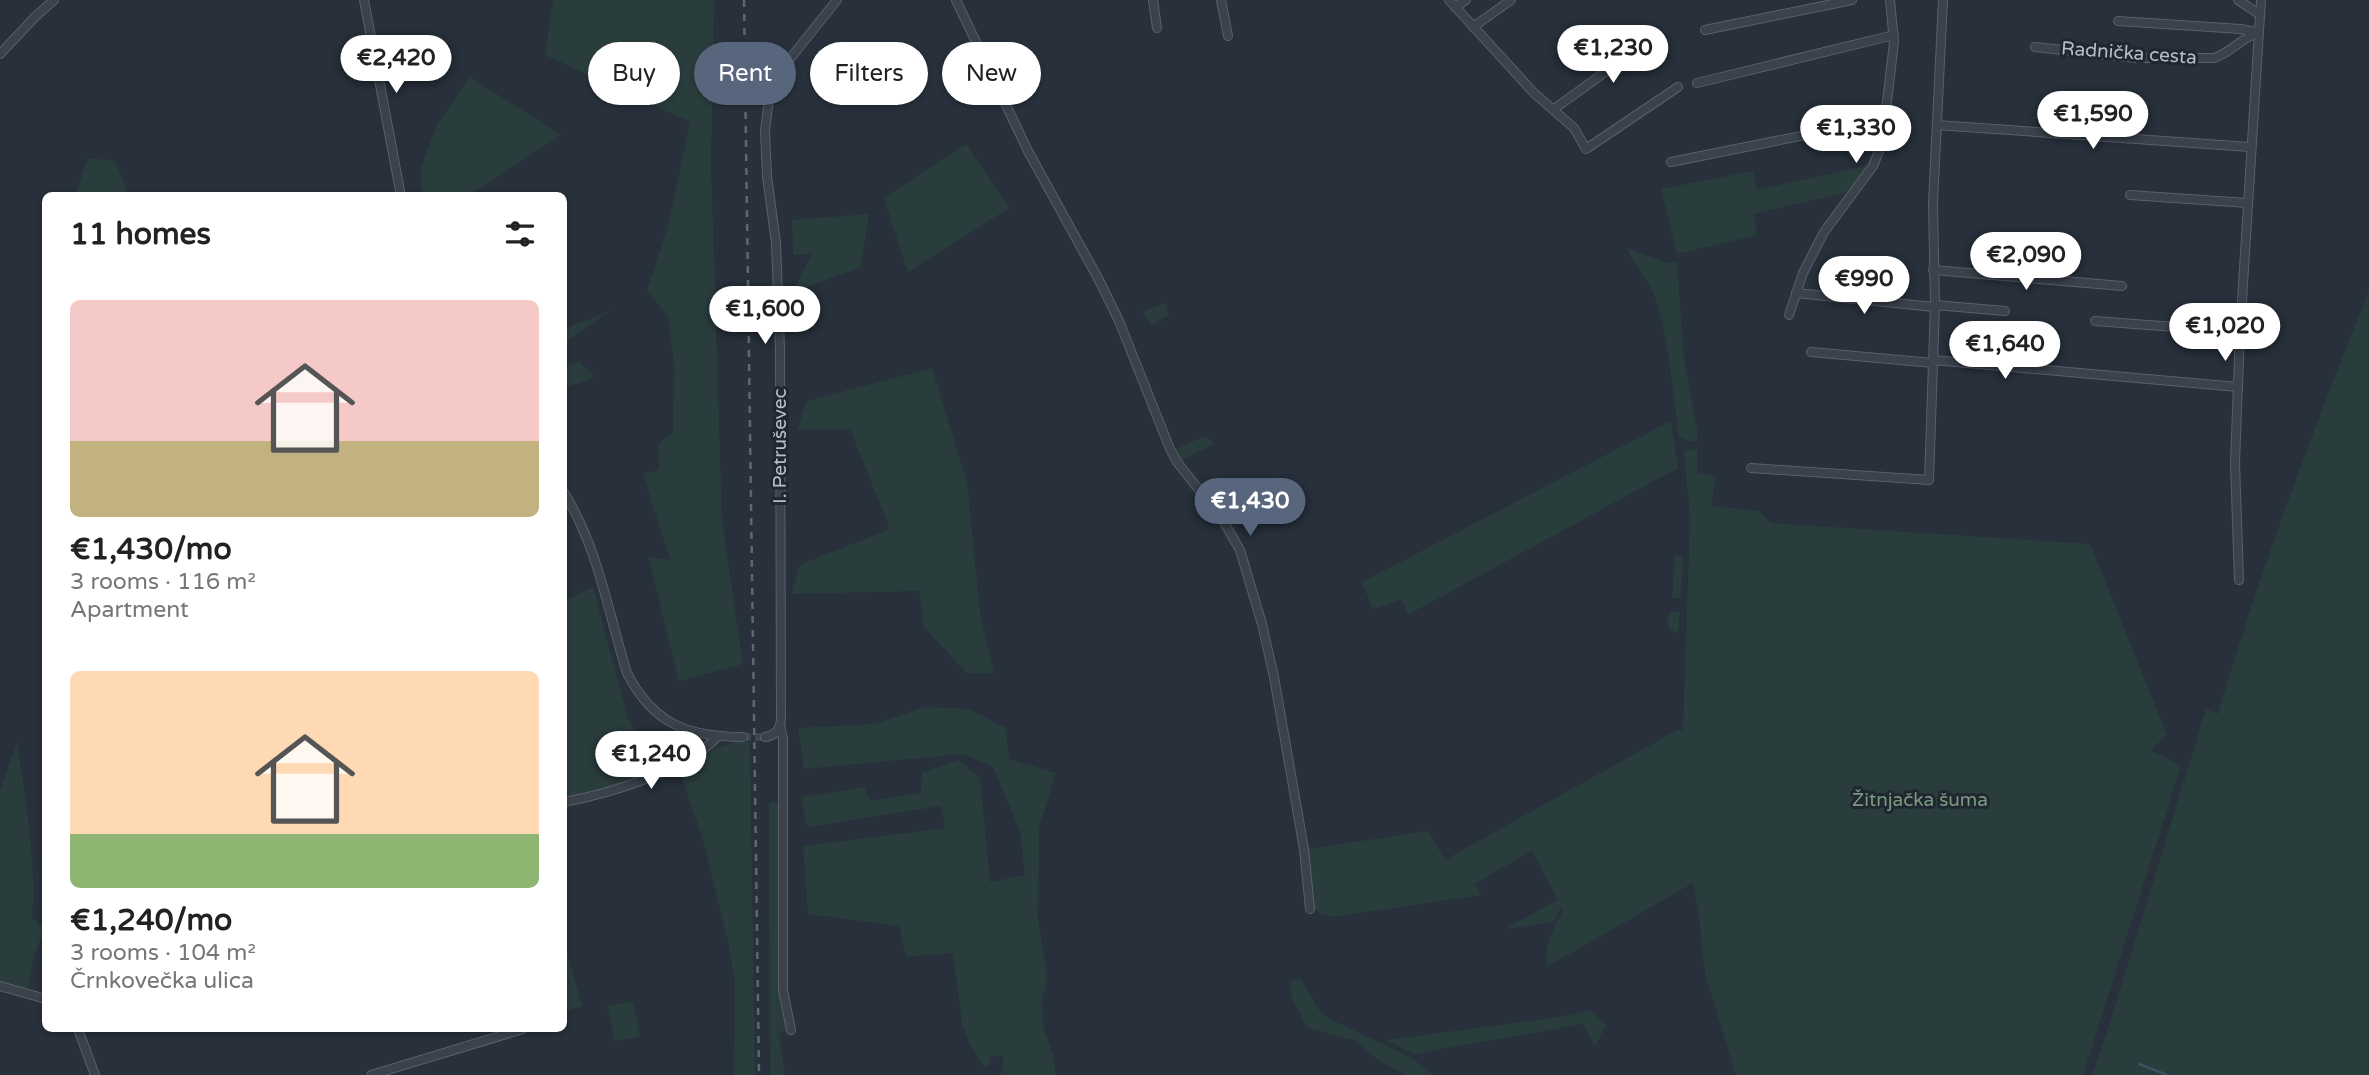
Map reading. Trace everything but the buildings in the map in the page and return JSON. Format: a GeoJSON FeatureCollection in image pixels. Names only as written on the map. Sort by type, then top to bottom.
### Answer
{"type":"FeatureCollection","features":[{"type":"Feature","properties":{"kind":"street"},"geometry":{"type":"LineString","coordinates":[[0,54],[54,0]]}},
{"type":"Feature","properties":{"kind":"street"},"geometry":{"type":"LineString","coordinates":[[363,0],[400,192]]}},
{"type":"Feature","properties":{"kind":"street","name":"I. Petruševec"},"geometry":{"type":"LineString","coordinates":[[791,1030],[783,989],[785,858],[783,739],[780,726],[780,349],[776,243],[767,176],[765,123],[769,99],[781,70],[837,0]]}},
{"type":"Feature","properties":{"kind":"street"},"geometry":{"type":"LineString","coordinates":[[956,0],[1028,151],[1119,321],[1170,449],[1177,462],[1222,519],[1240,550],[1262,624],[1274,677],[1304,849],[1310,909]]}},
{"type":"Feature","properties":{"kind":"street"},"geometry":{"type":"LineString","coordinates":[[1153,0],[1157,28]]}},
{"type":"Feature","properties":{"kind":"street"},"geometry":{"type":"LineString","coordinates":[[1221,0],[1228,36]]}},
{"type":"Feature","properties":{"kind":"street"},"geometry":{"type":"LineString","coordinates":[[1449,0],[1534,93],[1574,128],[1586,149],[1678,87]]}},
{"type":"Feature","properties":{"kind":"street"},"geometry":{"type":"LineString","coordinates":[[1455,7],[1466,0]]}},
{"type":"Feature","properties":{"kind":"street"},"geometry":{"type":"LineString","coordinates":[[1473,27],[1511,0]]}},
{"type":"Feature","properties":{"kind":"street"},"geometry":{"type":"LineString","coordinates":[[1705,30],[1852,0]]}},
{"type":"Feature","properties":{"kind":"street"},"geometry":{"type":"LineString","coordinates":[[1789,315],[1802,273],[1824,232],[1873,166],[1882,144],[1894,35],[1890,0]]}},
{"type":"Feature","properties":{"kind":"street"},"geometry":{"type":"LineString","coordinates":[[1751,468],[1929,480],[1934,306],[1933,203],[1943,0]]}},
{"type":"Feature","properties":{"kind":"street"},"geometry":{"type":"LineString","coordinates":[[2238,0],[2259,14]]}},
{"type":"Feature","properties":{"kind":"street"},"geometry":{"type":"LineString","coordinates":[[2239,580],[2235,463],[2250,147],[2261,0]]}},
{"type":"Feature","properties":{"kind":"street","name":"Radnička cesta"},"geometry":{"type":"LineString","coordinates":[[2118,20],[2241,29],[2258,33]]}},
{"type":"Feature","properties":{"kind":"street","name":"Radnička cesta"},"geometry":{"type":"LineString","coordinates":[[2035,47],[2136,58],[2214,58],[2223,55],[2243,38],[2258,33]]}},
{"type":"Feature","properties":{"kind":"street"},"geometry":{"type":"LineString","coordinates":[[1697,83],[1894,35]]}},
{"type":"Feature","properties":{"kind":"street"},"geometry":{"type":"LineString","coordinates":[[1553,109],[1655,36]]}},
{"type":"Feature","properties":{"kind":"street"},"geometry":{"type":"LineString","coordinates":[[1671,162],[1885,120]]}},
{"type":"Feature","properties":{"kind":"street"},"geometry":{"type":"LineString","coordinates":[[1937,125],[2250,147]]}},
{"type":"Feature","properties":{"kind":"street"},"geometry":{"type":"LineString","coordinates":[[2130,195],[2247,203]]}},
{"type":"Feature","properties":{"kind":"street"},"geometry":{"type":"LineString","coordinates":[[1933,270],[2122,286]]}},
{"type":"Feature","properties":{"kind":"street"},"geometry":{"type":"LineString","coordinates":[[1796,293],[2006,311]]}},
{"type":"Feature","properties":{"kind":"street"},"geometry":{"type":"LineString","coordinates":[[2095,321],[2240,332]]}},
{"type":"Feature","properties":{"kind":"street"},"geometry":{"type":"LineString","coordinates":[[1811,352],[2238,387]]}},
{"type":"Feature","properties":{"kind":"street"},"geometry":{"type":"LineString","coordinates":[[567,499],[587,540],[627,673],[634,688],[667,721],[687,730],[716,738],[743,737]]}},
{"type":"Feature","properties":{"kind":"street"},"geometry":{"type":"LineString","coordinates":[[765,737],[775,734],[780,726]]}},
{"type":"Feature","properties":{"kind":"street"},"geometry":{"type":"LineString","coordinates":[[567,802],[596,797],[686,761],[705,750],[716,738]]}},
{"type":"Feature","properties":{"kind":"street"},"geometry":{"type":"LineString","coordinates":[[0,986],[42,998]]}},
{"type":"Feature","properties":{"kind":"street"},"geometry":{"type":"LineString","coordinates":[[79,1032],[95,1075]]}},
{"type":"Feature","properties":{"kind":"street"},"geometry":{"type":"LineString","coordinates":[[371,1075],[513,1032]]}},
{"type":"Feature","properties":{"kind":"green space"},"geometry":{"type":"Polygon","coordinates":[[[553,0],[714,0],[713,42],[694,42],[694,105],[712,105],[711,165],[722,521],[743,664],[679,681],[648,556],[670,560],[643,473],[659,470],[658,445],[673,432],[674,365],[668,316],[647,291],[669,223],[690,122],[653,105],[680,105],[680,42],[588,42],[588,75],[545,55],[553,0]]]}},
{"type":"Feature","properties":{"kind":"green space"},"geometry":{"type":"Polygon","coordinates":[[[470,77],[561,135],[474,192],[422,192],[421,168],[437,125],[470,77]]]}},
{"type":"Feature","properties":{"kind":"green space"},"geometry":{"type":"Polygon","coordinates":[[[966,144],[1009,208],[908,272],[884,198],[966,144]]]}},
{"type":"Feature","properties":{"kind":"green space"},"geometry":{"type":"Polygon","coordinates":[[[88,158],[115,161],[127,192],[76,192],[88,158]]]}},
{"type":"Feature","properties":{"kind":"green space"},"geometry":{"type":"Polygon","coordinates":[[[1870,165],[1852,191],[1753,214],[1757,235],[1677,254],[1661,189],[1753,171],[1757,190],[1870,165]]]}},
{"type":"Feature","properties":{"kind":"green space"},"geometry":{"type":"Polygon","coordinates":[[[869,214],[861,267],[798,290],[796,285],[812,254],[793,255],[792,220],[869,214]]]}},
{"type":"Feature","properties":{"kind":"green space"},"geometry":{"type":"Polygon","coordinates":[[[1627,248],[1667,263],[1677,262],[1684,360],[1697,442],[1687,441],[1679,436],[1667,347],[1659,312],[1651,289],[1627,248]]]}},
{"type":"Feature","properties":{"kind":"green space"},"geometry":{"type":"Polygon","coordinates":[[[2369,291],[2369,1075],[2092,1075],[2206,709],[2218,714],[2288,501],[2369,291]]]}},
{"type":"Feature","properties":{"kind":"green space"},"geometry":{"type":"Polygon","coordinates":[[[1166,302],[1169,315],[1151,326],[1143,312],[1166,302]]]}},
{"type":"Feature","properties":{"kind":"green space"},"geometry":{"type":"Polygon","coordinates":[[[610,311],[567,341],[567,328],[610,311]]]}},
{"type":"Feature","properties":{"kind":"green space"},"geometry":{"type":"Polygon","coordinates":[[[580,362],[595,377],[567,387],[567,366],[580,362]]]}},
{"type":"Feature","properties":{"kind":"green space"},"geometry":{"type":"Polygon","coordinates":[[[932,368],[967,482],[980,612],[994,674],[967,673],[924,627],[919,591],[792,594],[799,565],[890,529],[850,429],[797,430],[807,401],[932,368]]]}},
{"type":"Feature","properties":{"kind":"green space"},"geometry":{"type":"Polygon","coordinates":[[[1671,421],[1678,468],[1411,613],[1407,614],[1402,600],[1373,609],[1362,582],[1671,421]]]}},
{"type":"Feature","properties":{"kind":"green space"},"geometry":{"type":"Polygon","coordinates":[[[1205,436],[1214,444],[1180,461],[1174,450],[1205,436]]]}},
{"type":"Feature","properties":{"kind":"green space","name":"Žitnjačka šuma"},"geometry":{"type":"Polygon","coordinates":[[[1697,449],[1697,473],[1716,476],[1711,506],[1759,511],[1771,523],[2090,544],[2167,735],[2151,750],[2181,766],[2083,1075],[1736,1075],[1705,973],[1693,883],[1547,967],[1548,944],[1563,910],[1561,907],[1553,922],[1505,929],[1558,900],[1532,851],[1474,884],[1481,895],[1334,917],[1322,915],[1313,908],[1307,849],[1428,831],[1445,860],[1677,730],[1683,730],[1690,518],[1684,451],[1697,449]]]}},
{"type":"Feature","properties":{"kind":"green space"},"geometry":{"type":"Polygon","coordinates":[[[1675,556],[1683,556],[1681,598],[1672,598],[1675,556]]]}},
{"type":"Feature","properties":{"kind":"green space"},"geometry":{"type":"Polygon","coordinates":[[[593,587],[628,718],[659,770],[570,801],[567,790],[567,600],[593,587]]]}},
{"type":"Feature","properties":{"kind":"green space"},"geometry":{"type":"Polygon","coordinates":[[[1680,611],[1678,634],[1669,628],[1667,621],[1670,612],[1680,611]]]}},
{"type":"Feature","properties":{"kind":"green space"},"geometry":{"type":"Polygon","coordinates":[[[925,707],[969,709],[1006,728],[1009,759],[1056,773],[1039,828],[1038,918],[1047,978],[1042,1000],[1043,1026],[1053,1055],[1056,1075],[1001,1075],[1004,1055],[990,1057],[990,1066],[984,1067],[969,1043],[962,1024],[953,953],[906,957],[899,926],[808,914],[803,846],[945,828],[941,806],[807,827],[801,797],[864,787],[870,801],[921,793],[922,772],[959,760],[980,778],[990,882],[1025,875],[1020,831],[993,767],[963,754],[804,769],[798,728],[874,724],[925,707]]]}},
{"type":"Feature","properties":{"kind":"green space"},"geometry":{"type":"Polygon","coordinates":[[[17,742],[32,852],[32,918],[42,926],[42,938],[34,955],[28,990],[0,982],[0,791],[17,742]]]}},
{"type":"Feature","properties":{"kind":"green space"},"geometry":{"type":"Polygon","coordinates":[[[736,742],[750,742],[755,1075],[734,1075],[735,983],[728,941],[702,836],[679,770],[717,748],[736,742]]]}},
{"type":"Feature","properties":{"kind":"green space"},"geometry":{"type":"Polygon","coordinates":[[[769,803],[782,803],[788,1030],[779,1034],[785,1075],[770,1075],[769,803]]]}},
{"type":"Feature","properties":{"kind":"green space"},"geometry":{"type":"Polygon","coordinates":[[[567,952],[582,1006],[567,1011],[567,952]]]}},
{"type":"Feature","properties":{"kind":"green space"},"geometry":{"type":"Polygon","coordinates":[[[1301,979],[1318,1009],[1328,1018],[1410,1057],[1434,1075],[1405,1075],[1379,1061],[1356,1041],[1308,1028],[1292,999],[1289,981],[1301,979]]]}},
{"type":"Feature","properties":{"kind":"green space"},"geometry":{"type":"Polygon","coordinates":[[[633,1001],[640,1036],[615,1041],[607,1006],[633,1001]]]}},
{"type":"Feature","properties":{"kind":"green space"},"geometry":{"type":"Polygon","coordinates":[[[1590,1010],[1606,1025],[1595,1046],[1583,1024],[1414,1054],[1386,1040],[1560,1017],[1590,1010]]]}},
{"type":"Feature","properties":{"kind":"waterway"},"geometry":{"type":"LineString","coordinates":[[2139,1064],[2167,1075]]}},
{"type":"Feature","properties":{"kind":"tunnel"},"geometry":{"type":"LineString","coordinates":[[743,737],[765,737]]}},
{"type":"Feature","properties":{"kind":"railway"},"geometry":{"type":"LineString","coordinates":[[744,0],[759,1075]]}}]}
